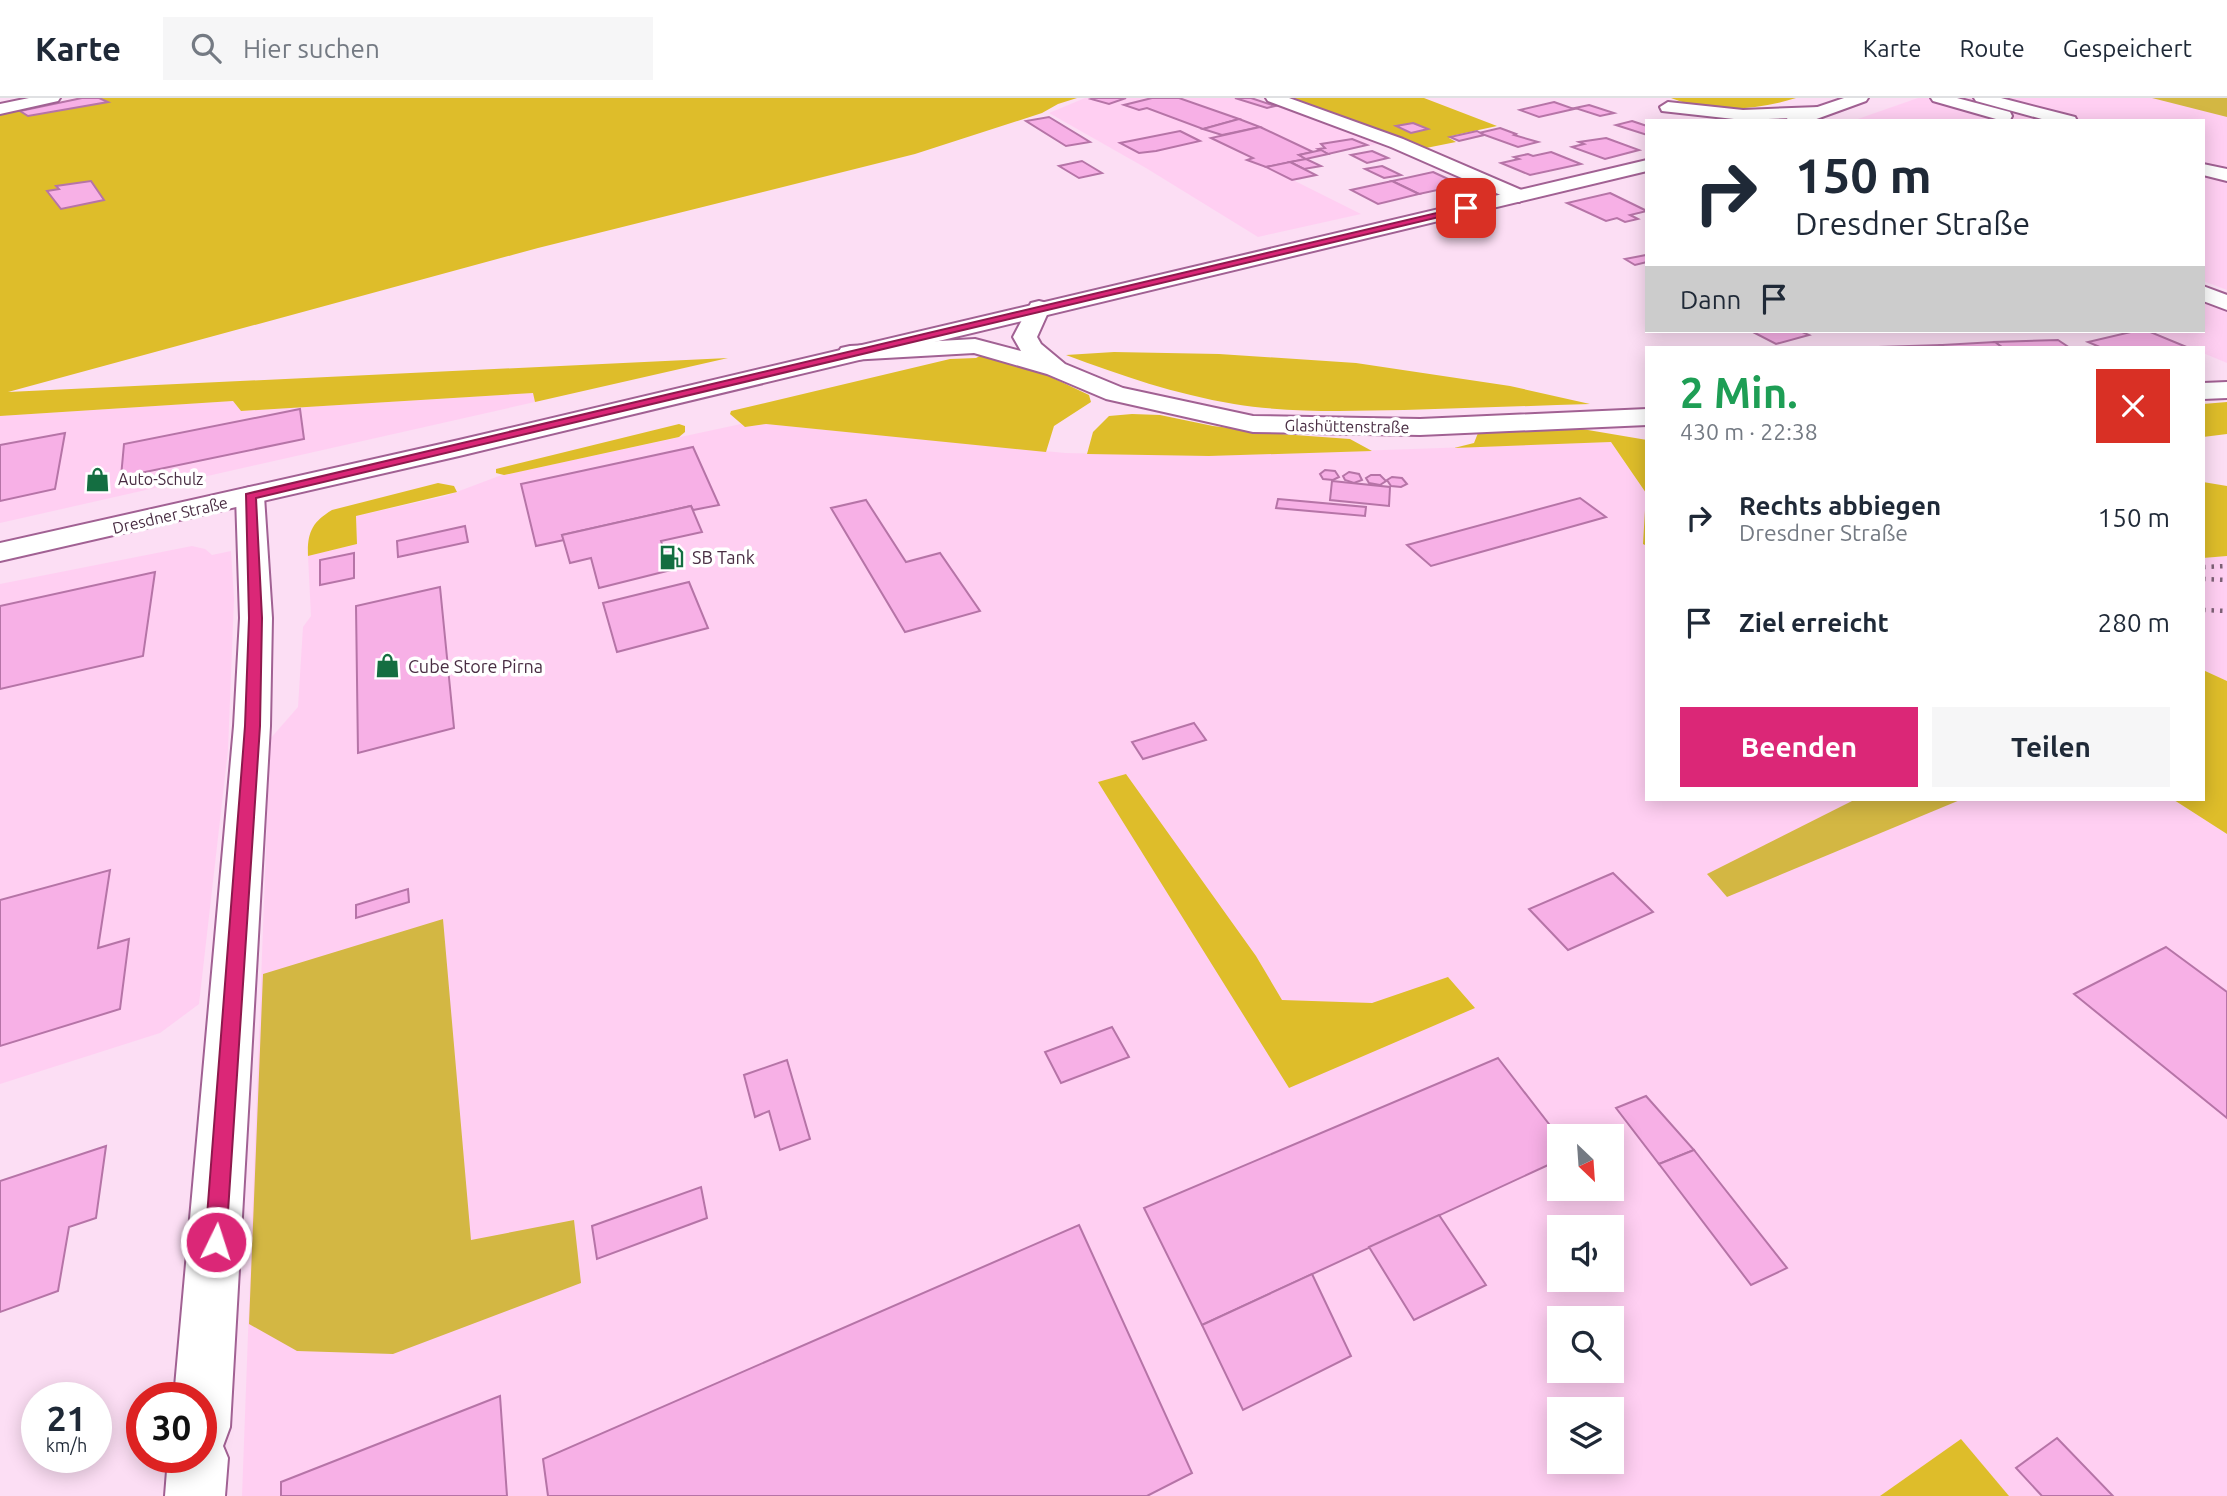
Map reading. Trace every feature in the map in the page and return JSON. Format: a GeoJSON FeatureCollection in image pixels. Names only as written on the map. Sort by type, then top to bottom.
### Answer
{"type":"FeatureCollection","features":[{"type":"Feature","properties":{"kind":"main road"},"geometry":{"type":"LineString","coordinates":[[0,108],[52,98]]}},
{"type":"Feature","properties":{"kind":"main road"},"geometry":{"type":"LineString","coordinates":[[1274,98],[1397,143],[1518,196]]}},
{"type":"Feature","properties":{"kind":"main road"},"geometry":{"type":"LineString","coordinates":[[1800,119],[1860,98]]}},
{"type":"Feature","properties":{"kind":"main road"},"geometry":{"type":"LineString","coordinates":[[1938,98],[2017,119]]}},
{"type":"Feature","properties":{"kind":"main road"},"geometry":{"type":"LineString","coordinates":[[1982,98],[2061,119]]}},
{"type":"Feature","properties":{"kind":"main road"},"geometry":{"type":"LineString","coordinates":[[1647,101],[1706,119]]}},
{"type":"Feature","properties":{"kind":"main road"},"geometry":{"type":"LineString","coordinates":[[1668,107],[1743,115],[1819,112]]}},
{"type":"Feature","properties":{"kind":"main road"},"geometry":{"type":"LineString","coordinates":[[2205,156],[2227,162]]}},
{"type":"Feature","properties":{"kind":"main road","name":"Dresdner Straße"},"geometry":{"type":"LineString","coordinates":[[0,552],[250,496],[1645,165]]}},
{"type":"Feature","properties":{"kind":"main road"},"geometry":{"type":"LineString","coordinates":[[2205,170],[2227,175]]}},
{"type":"Feature","properties":{"kind":"main road"},"geometry":{"type":"LineString","coordinates":[[2205,294],[2227,303]]}},
{"type":"Feature","properties":{"kind":"main road","name":"Glashüttenstraße"},"geometry":{"type":"LineString","coordinates":[[1039,308],[1025,337],[1031,348],[1056,369]]}},
{"type":"Feature","properties":{"kind":"main road","name":"Glashüttenstraße"},"geometry":{"type":"LineString","coordinates":[[850,354],[975,346],[1056,369],[1115,394],[1253,424],[1420,426],[1645,416]]}},
{"type":"Feature","properties":{"kind":"main road"},"geometry":{"type":"LineString","coordinates":[[2205,391],[2227,390]]}},
{"type":"Feature","properties":{"kind":"main road"},"geometry":{"type":"LineString","coordinates":[[204,1382],[252,726],[256,618],[250,496]]}},
{"type":"Feature","properties":{"kind":"main road"},"geometry":{"type":"LineString","coordinates":[[195,1496],[197,1473]]}},
{"type":"Feature","properties":{"kind":"shaded area"},"geometry":{"type":"Polygon","coordinates":[[[80,98],[1077,98],[1042,113],[915,154],[538,248],[8,392],[728,358],[535,402],[533,393],[241,411],[233,401],[0,416],[0,115],[80,98]]]}},
{"type":"Feature","properties":{"kind":"shaded area"},"geometry":{"type":"Polygon","coordinates":[[[1085,98],[1252,98],[1386,142],[1265,166],[1361,214],[1258,237],[1146,168],[1049,113],[1085,98]]]}},
{"type":"Feature","properties":{"kind":"shaded area"},"geometry":{"type":"Polygon","coordinates":[[[1284,98],[1424,98],[1497,126],[1451,136],[1449,138],[1456,142],[1421,149],[1284,98]]]}},
{"type":"Feature","properties":{"kind":"shaded area"},"geometry":{"type":"Polygon","coordinates":[[[1671,98],[1796,98],[1766,105],[1718,108],[1671,98]]]}},
{"type":"Feature","properties":{"kind":"shaded area"},"geometry":{"type":"Polygon","coordinates":[[[1918,98],[2227,98],[2227,290],[2205,282],[2205,119],[1858,119],[1918,98]]]}},
{"type":"Feature","properties":{"kind":"shaded area"},"geometry":{"type":"Polygon","coordinates":[[[2152,98],[2227,98],[2227,117],[2152,98]]]}},
{"type":"Feature","properties":{"kind":"shaded area"},"geometry":{"type":"Polygon","coordinates":[[[2205,301],[2227,311],[2227,363],[2205,354],[2205,346],[2187,346],[2157,333],[2205,333],[2205,301]]]}},
{"type":"Feature","properties":{"kind":"shaded area"},"geometry":{"type":"Polygon","coordinates":[[[1114,352],[1219,354],[1356,363],[1510,386],[1590,404],[1361,411],[1276,409],[1234,404],[1170,390],[1066,355],[1114,352]]]}},
{"type":"Feature","properties":{"kind":"shaded area"},"geometry":{"type":"Polygon","coordinates":[[[984,354],[1015,360],[1089,395],[1091,402],[1054,426],[1046,452],[766,424],[745,427],[730,414],[731,411],[950,359],[976,358],[984,354]]]}},
{"type":"Feature","properties":{"kind":"shaded area","name":"Auto-Schulz"},"geometry":{"type":"Polygon","coordinates":[[[534,393],[535,402],[0,523],[0,416],[233,401],[241,411],[534,393]]]}},
{"type":"Feature","properties":{"kind":"shaded area"},"geometry":{"type":"Polygon","coordinates":[[[2227,402],[2227,434],[2205,437],[2205,404],[2227,402]]]}},
{"type":"Feature","properties":{"kind":"shaded area"},"geometry":{"type":"Polygon","coordinates":[[[1160,415],[1213,426],[1281,434],[1350,439],[1372,451],[1209,456],[1087,454],[1093,432],[1109,416],[1160,415]]]}},
{"type":"Feature","properties":{"kind":"shaded area"},"geometry":{"type":"Polygon","coordinates":[[[679,424],[685,426],[685,432],[679,437],[504,475],[496,473],[496,469],[679,424]]]}},
{"type":"Feature","properties":{"kind":"shaded area"},"geometry":{"type":"Polygon","coordinates":[[[741,424],[745,427],[766,424],[1065,453],[1209,456],[1611,442],[1645,492],[1645,801],[2176,801],[2227,834],[2227,1496],[2009,1496],[1961,1440],[1880,1496],[242,1496],[270,739],[298,707],[303,627],[311,616],[308,556],[357,544],[356,516],[446,496],[499,476],[741,424]]]}},
{"type":"Feature","properties":{"kind":"shaded area"},"geometry":{"type":"Polygon","coordinates":[[[1582,429],[1645,440],[1645,492],[1611,442],[1454,448],[1474,443],[1478,433],[1582,429]]]}},
{"type":"Feature","properties":{"kind":"shaded area"},"geometry":{"type":"Polygon","coordinates":[[[2205,482],[2227,486],[2227,556],[2205,558],[2205,482]]]}},
{"type":"Feature","properties":{"kind":"shaded area"},"geometry":{"type":"Polygon","coordinates":[[[438,483],[454,486],[457,492],[356,516],[357,544],[308,556],[312,529],[332,510],[438,483]]]}},
{"type":"Feature","properties":{"kind":"shaded area"},"geometry":{"type":"Polygon","coordinates":[[[1645,510],[1645,545],[1643,544],[1645,510]]]}},
{"type":"Feature","properties":{"kind":"shaded area"},"geometry":{"type":"Polygon","coordinates":[[[192,546],[205,549],[212,555],[231,551],[234,599],[228,750],[199,1004],[160,1033],[0,1084],[0,584],[192,546]]]}},
{"type":"Feature","properties":{"kind":"shaded area"},"geometry":{"type":"Polygon","coordinates":[[[2227,556],[2227,681],[2205,671],[2205,558],[2227,556]]]}},
{"type":"Feature","properties":{"kind":"shaded area"},"geometry":{"type":"Polygon","coordinates":[[[2205,671],[2227,681],[2227,834],[2176,801],[2205,801],[2205,671]]]}},
{"type":"Feature","properties":{"kind":"shaded area"},"geometry":{"type":"Polygon","coordinates":[[[1126,774],[1256,956],[1282,1000],[1372,1003],[1448,977],[1475,1008],[1289,1088],[1098,782],[1126,774]]]}},
{"type":"Feature","properties":{"kind":"shaded area"},"geometry":{"type":"Polygon","coordinates":[[[1852,801],[1958,801],[1727,897],[1707,874],[1852,801]]]}},
{"type":"Feature","properties":{"kind":"shaded area"},"geometry":{"type":"Polygon","coordinates":[[[443,919],[471,1240],[574,1220],[581,1283],[393,1354],[297,1351],[249,1324],[263,974],[443,919]]]}},
{"type":"Feature","properties":{"kind":"shaded area"},"geometry":{"type":"Polygon","coordinates":[[[1961,1439],[2009,1496],[1880,1496],[1961,1439]]]}},
{"type":"Feature","properties":{"kind":"building"},"geometry":{"type":"Polygon","coordinates":[[[82,98],[99,98],[108,102],[28,116],[20,111],[82,98]]]}},
{"type":"Feature","properties":{"kind":"building"},"geometry":{"type":"Polygon","coordinates":[[[1126,98],[1109,104],[1091,99],[1126,98]]]}},
{"type":"Feature","properties":{"kind":"building"},"geometry":{"type":"Polygon","coordinates":[[[1152,98],[1179,98],[1239,119],[1203,129],[1147,108],[1139,110],[1124,105],[1152,98]]]}},
{"type":"Feature","properties":{"kind":"building"},"geometry":{"type":"Polygon","coordinates":[[[1235,98],[1251,98],[1275,106],[1267,108],[1235,98]]]}},
{"type":"Feature","properties":{"kind":"building"},"geometry":{"type":"Polygon","coordinates":[[[1554,102],[1574,109],[1539,117],[1520,110],[1554,102]]]}},
{"type":"Feature","properties":{"kind":"building"},"geometry":{"type":"Polygon","coordinates":[[[1589,105],[1614,113],[1600,116],[1575,108],[1589,105]]]}},
{"type":"Feature","properties":{"kind":"building"},"geometry":{"type":"Polygon","coordinates":[[[1049,117],[1090,142],[1066,146],[1026,121],[1049,117]]]}},
{"type":"Feature","properties":{"kind":"building"},"geometry":{"type":"Polygon","coordinates":[[[1239,119],[1260,127],[1222,135],[1203,129],[1239,119]]]}},
{"type":"Feature","properties":{"kind":"building"},"geometry":{"type":"Polygon","coordinates":[[[1632,121],[1645,125],[1645,134],[1616,125],[1632,121]]]}},
{"type":"Feature","properties":{"kind":"building"},"geometry":{"type":"Polygon","coordinates":[[[1413,123],[1428,129],[1411,133],[1396,126],[1413,123]]]}},
{"type":"Feature","properties":{"kind":"building"},"geometry":{"type":"Polygon","coordinates":[[[1260,127],[1313,152],[1299,155],[1306,159],[1266,167],[1247,160],[1253,158],[1211,138],[1260,127]]]}},
{"type":"Feature","properties":{"kind":"building"},"geometry":{"type":"Polygon","coordinates":[[[1500,128],[1538,142],[1518,147],[1479,133],[1500,128]]]}},
{"type":"Feature","properties":{"kind":"building"},"geometry":{"type":"Polygon","coordinates":[[[1180,131],[1200,141],[1139,153],[1120,143],[1180,131]]]}},
{"type":"Feature","properties":{"kind":"building"},"geometry":{"type":"Polygon","coordinates":[[[1477,131],[1484,135],[1459,141],[1450,137],[1477,131]]]}},
{"type":"Feature","properties":{"kind":"building"},"geometry":{"type":"Polygon","coordinates":[[[1606,138],[1639,150],[1605,159],[1572,147],[1584,144],[1579,142],[1606,138]]]}},
{"type":"Feature","properties":{"kind":"building"},"geometry":{"type":"Polygon","coordinates":[[[1352,139],[1367,145],[1328,154],[1318,149],[1325,148],[1321,144],[1352,139]]]}},
{"type":"Feature","properties":{"kind":"building"},"geometry":{"type":"Polygon","coordinates":[[[1321,150],[1328,154],[1306,159],[1299,155],[1321,150]]]}},
{"type":"Feature","properties":{"kind":"building"},"geometry":{"type":"Polygon","coordinates":[[[1372,151],[1388,158],[1367,163],[1351,155],[1372,151]]]}},
{"type":"Feature","properties":{"kind":"building"},"geometry":{"type":"Polygon","coordinates":[[[1551,152],[1581,164],[1530,175],[1501,163],[1519,159],[1514,157],[1551,152]]]}},
{"type":"Feature","properties":{"kind":"building"},"geometry":{"type":"Polygon","coordinates":[[[1306,159],[1321,166],[1304,169],[1290,162],[1306,159]]]}},
{"type":"Feature","properties":{"kind":"building"},"geometry":{"type":"Polygon","coordinates":[[[1082,161],[1102,173],[1079,178],[1059,166],[1082,161]]]}},
{"type":"Feature","properties":{"kind":"building"},"geometry":{"type":"Polygon","coordinates":[[[1290,162],[1316,175],[1292,180],[1266,167],[1290,162]]]}},
{"type":"Feature","properties":{"kind":"building"},"geometry":{"type":"Polygon","coordinates":[[[1382,166],[1401,175],[1384,178],[1365,169],[1382,166]]]}},
{"type":"Feature","properties":{"kind":"building"},"geometry":{"type":"Polygon","coordinates":[[[1433,172],[1461,185],[1419,194],[1392,181],[1433,172]]]}},
{"type":"Feature","properties":{"kind":"building"},"geometry":{"type":"Polygon","coordinates":[[[91,181],[104,200],[61,209],[47,191],[59,189],[56,186],[91,181]]]}},
{"type":"Feature","properties":{"kind":"building"},"geometry":{"type":"Polygon","coordinates":[[[1392,181],[1419,194],[1378,204],[1351,190],[1392,181]]]}},
{"type":"Feature","properties":{"kind":"building"},"geometry":{"type":"Polygon","coordinates":[[[1610,193],[1645,211],[1630,215],[1638,219],[1625,222],[1617,218],[1606,221],[1567,203],[1610,193]]]}},
{"type":"Feature","properties":{"kind":"building"},"geometry":{"type":"Polygon","coordinates":[[[1645,255],[1645,262],[1635,265],[1625,259],[1645,255]]]}},
{"type":"Feature","properties":{"kind":"building"},"geometry":{"type":"Polygon","coordinates":[[[1755,333],[1809,335],[1776,344],[1755,333]]]}},
{"type":"Feature","properties":{"kind":"building"},"geometry":{"type":"Polygon","coordinates":[[[2126,333],[2153,333],[2184,346],[2097,346],[2088,342],[2126,333]]]}},
{"type":"Feature","properties":{"kind":"building"},"geometry":{"type":"Polygon","coordinates":[[[2058,340],[2067,346],[2000,346],[1995,342],[2058,340]]]}},
{"type":"Feature","properties":{"kind":"building"},"geometry":{"type":"Polygon","coordinates":[[[1995,342],[2000,346],[1943,346],[1995,342]]]}},
{"type":"Feature","properties":{"kind":"building"},"geometry":{"type":"Polygon","coordinates":[[[300,409],[304,439],[121,477],[124,444],[300,409]]]}},
{"type":"Feature","properties":{"kind":"building"},"geometry":{"type":"Polygon","coordinates":[[[65,433],[55,489],[0,501],[0,445],[65,433]]]}},
{"type":"Feature","properties":{"kind":"building"},"geometry":{"type":"Polygon","coordinates":[[[693,447],[719,505],[693,510],[691,506],[562,535],[564,540],[536,546],[521,484],[693,447]]]}},
{"type":"Feature","properties":{"kind":"building"},"geometry":{"type":"Polygon","coordinates":[[[1325,470],[1335,471],[1339,477],[1333,480],[1323,479],[1320,474],[1325,470]]]}},
{"type":"Feature","properties":{"kind":"building"},"geometry":{"type":"Polygon","coordinates":[[[1349,472],[1359,474],[1362,480],[1354,483],[1345,480],[1343,476],[1349,472]]]}},
{"type":"Feature","properties":{"kind":"building"},"geometry":{"type":"Polygon","coordinates":[[[1380,475],[1386,481],[1380,485],[1369,483],[1366,478],[1380,475]]]}},
{"type":"Feature","properties":{"kind":"building"},"geometry":{"type":"Polygon","coordinates":[[[1392,477],[1402,478],[1407,484],[1401,487],[1391,486],[1387,480],[1392,477]]]}},
{"type":"Feature","properties":{"kind":"building"},"geometry":{"type":"Polygon","coordinates":[[[1332,481],[1390,487],[1389,506],[1330,500],[1332,481]]]}},
{"type":"Feature","properties":{"kind":"building"},"geometry":{"type":"Polygon","coordinates":[[[1580,498],[1606,517],[1431,566],[1407,545],[1580,498]]]}},
{"type":"Feature","properties":{"kind":"building"},"geometry":{"type":"Polygon","coordinates":[[[1278,499],[1366,507],[1365,516],[1276,508],[1278,499]]]}},
{"type":"Feature","properties":{"kind":"building"},"geometry":{"type":"Polygon","coordinates":[[[866,500],[906,562],[940,553],[980,611],[905,632],[831,508],[866,500]]]}},
{"type":"Feature","properties":{"kind":"building"},"geometry":{"type":"Polygon","coordinates":[[[691,506],[702,532],[661,541],[671,570],[599,588],[591,558],[570,563],[562,535],[691,506]]]}},
{"type":"Feature","properties":{"kind":"building"},"geometry":{"type":"Polygon","coordinates":[[[465,526],[468,542],[398,557],[397,541],[465,526]]]}},
{"type":"Feature","properties":{"kind":"building"},"geometry":{"type":"Polygon","coordinates":[[[354,553],[354,578],[320,585],[320,560],[354,553]]]}},
{"type":"Feature","properties":{"kind":"building"},"geometry":{"type":"Polygon","coordinates":[[[155,572],[143,656],[0,689],[0,606],[155,572]]]}},
{"type":"Feature","properties":{"kind":"building"},"geometry":{"type":"Polygon","coordinates":[[[689,582],[708,628],[617,652],[603,603],[689,582]]]}},
{"type":"Feature","properties":{"kind":"building"},"geometry":{"type":"Polygon","coordinates":[[[440,587],[454,728],[358,753],[356,606],[440,587]]]}},
{"type":"Feature","properties":{"kind":"building"},"geometry":{"type":"Polygon","coordinates":[[[1194,723],[1206,740],[1143,759],[1132,742],[1194,723]]]}},
{"type":"Feature","properties":{"kind":"building"},"geometry":{"type":"Polygon","coordinates":[[[110,870],[98,948],[129,939],[120,1009],[0,1046],[0,900],[110,870]]]}},
{"type":"Feature","properties":{"kind":"building"},"geometry":{"type":"Polygon","coordinates":[[[1613,873],[1653,912],[1568,950],[1529,909],[1613,873]]]}},
{"type":"Feature","properties":{"kind":"building"},"geometry":{"type":"Polygon","coordinates":[[[408,889],[409,902],[356,918],[356,905],[408,889]]]}},
{"type":"Feature","properties":{"kind":"building"},"geometry":{"type":"Polygon","coordinates":[[[2166,947],[2227,992],[2227,1118],[2074,994],[2166,947]]]}},
{"type":"Feature","properties":{"kind":"building"},"geometry":{"type":"Polygon","coordinates":[[[1112,1027],[1129,1057],[1061,1083],[1045,1052],[1112,1027]]]}},
{"type":"Feature","properties":{"kind":"building"},"geometry":{"type":"Polygon","coordinates":[[[1498,1058],[1549,1124],[1547,1166],[1202,1325],[1144,1208],[1498,1058]]]}},
{"type":"Feature","properties":{"kind":"building"},"geometry":{"type":"Polygon","coordinates":[[[787,1060],[810,1139],[780,1150],[769,1111],[755,1117],[744,1075],[787,1060]]]}},
{"type":"Feature","properties":{"kind":"building"},"geometry":{"type":"Polygon","coordinates":[[[1646,1096],[1694,1150],[1659,1164],[1616,1108],[1646,1096]]]}},
{"type":"Feature","properties":{"kind":"building"},"geometry":{"type":"Polygon","coordinates":[[[106,1146],[96,1218],[69,1227],[58,1291],[0,1312],[0,1181],[106,1146]]]}},
{"type":"Feature","properties":{"kind":"building"},"geometry":{"type":"Polygon","coordinates":[[[1694,1150],[1787,1268],[1751,1285],[1659,1164],[1694,1150]]]}},
{"type":"Feature","properties":{"kind":"building"},"geometry":{"type":"Polygon","coordinates":[[[701,1187],[707,1218],[597,1259],[592,1226],[701,1187]]]}},
{"type":"Feature","properties":{"kind":"building"},"geometry":{"type":"Polygon","coordinates":[[[1439,1215],[1486,1285],[1414,1320],[1369,1247],[1439,1215]]]}},
{"type":"Feature","properties":{"kind":"building"},"geometry":{"type":"Polygon","coordinates":[[[1079,1225],[1192,1473],[1147,1496],[548,1496],[543,1459],[1079,1225]]]}},
{"type":"Feature","properties":{"kind":"building"},"geometry":{"type":"Polygon","coordinates":[[[1312,1274],[1351,1356],[1243,1410],[1202,1325],[1312,1274]]]}},
{"type":"Feature","properties":{"kind":"building"},"geometry":{"type":"Polygon","coordinates":[[[500,1396],[507,1496],[281,1496],[281,1482],[500,1396]]]}},
{"type":"Feature","properties":{"kind":"building"},"geometry":{"type":"Polygon","coordinates":[[[2057,1438],[2113,1496],[2042,1496],[2016,1468],[2057,1438]]]}},
{"type":"Feature","properties":{"kind":"railway"},"geometry":{"type":"LineString","coordinates":[[2205,567],[2227,566]]}},
{"type":"Feature","properties":{"kind":"railway"},"geometry":{"type":"LineString","coordinates":[[2205,579],[2227,580]]}},
{"type":"Feature","properties":{"kind":"railway"},"geometry":{"type":"LineString","coordinates":[[2205,610],[2227,611]]}},
{"type":"Feature","properties":{"kind":"place","name":"Auto-Schulz"},"geometry":{"type":"Point","coordinates":[98,479]}},
{"type":"Feature","properties":{"kind":"place","name":"SB Tank"},"geometry":{"type":"Point","coordinates":[672,557]}},
{"type":"Feature","properties":{"kind":"place","name":"Cube Store Pirna"},"geometry":{"type":"Point","coordinates":[388,666]}},
{"type":"Feature","properties":{"kind":"route"},"geometry":{"type":"LineString","coordinates":[[216,1242],[252,726],[256,618],[250,496],[1466,208]]}}]}
